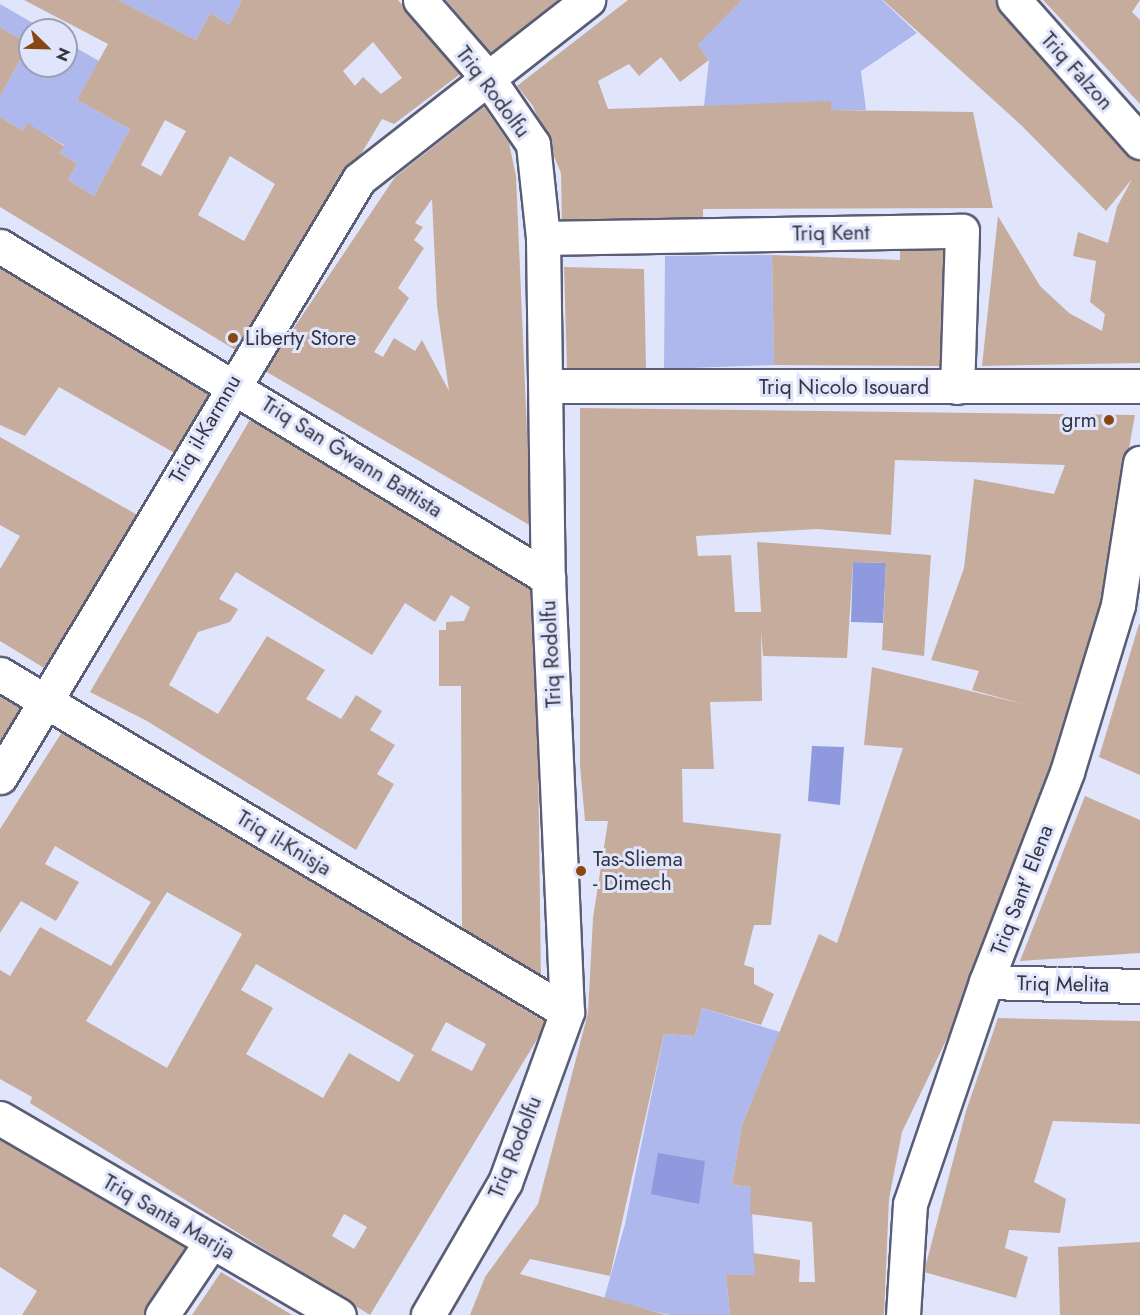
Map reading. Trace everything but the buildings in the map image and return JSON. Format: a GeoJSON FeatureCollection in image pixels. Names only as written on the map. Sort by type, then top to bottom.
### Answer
{"type":"FeatureCollection","features":[{"type":"Feature","properties":{"kind":"street","name":"Triq Rodolfu"},"geometry":{"type":"LineString","coordinates":[[420,0],[487,77],[533,144],[543,238],[548,386],[548,578],[567,1012],[505,1182],[428,1315]]}},
{"type":"Feature","properties":{"kind":"street","name":"Triq il-Karmnu"},"geometry":{"type":"LineString","coordinates":[[0,777],[232,382],[358,179],[588,0]]}},
{"type":"Feature","properties":{"kind":"street","name":"Triq Falzon"},"geometry":{"type":"LineString","coordinates":[[1014,0],[1140,142]]}},
{"type":"Feature","properties":{"kind":"street","name":"Triq Kent"},"geometry":{"type":"LineString","coordinates":[[543,238],[962,231],[957,387]]}},
{"type":"Feature","properties":{"kind":"street","name":"Triq San Ġwann Battista"},"geometry":{"type":"LineString","coordinates":[[0,246],[232,382],[548,578]]}},
{"type":"Feature","properties":{"kind":"street","name":"Triq Nicolo Isouard"},"geometry":{"type":"LineString","coordinates":[[548,386],[1140,386]]}},
{"type":"Feature","properties":{"kind":"street","name":"Triq Sant' Elena"},"geometry":{"type":"LineString","coordinates":[[903,1315],[910,1204],[986,982],[1067,772],[1118,605],[1140,463]]}},
{"type":"Feature","properties":{"kind":"street","name":"Triq il-Knisja"},"geometry":{"type":"LineString","coordinates":[[0,674],[567,1012]]}},
{"type":"Feature","properties":{"kind":"street","name":"Triq Melita"},"geometry":{"type":"LineString","coordinates":[[986,982],[1140,986]]}},
{"type":"Feature","properties":{"kind":"street","name":"Triq Santa Marija"},"geometry":{"type":"LineString","coordinates":[[0,1118],[339,1315]]}},
{"type":"Feature","properties":{"kind":"street"},"geometry":{"type":"LineString","coordinates":[[162,1315],[211,1242]]}},
{"type":"Feature","properties":{"kind":"shaded area"},"geometry":{"type":"Polygon","coordinates":[[[118,0],[242,0],[229,25],[210,13],[196,40],[118,0]]]}},
{"type":"Feature","properties":{"kind":"shaded area"},"geometry":{"type":"Polygon","coordinates":[[[742,0],[882,0],[917,33],[861,71],[866,110],[831,110],[831,102],[704,106],[709,60],[698,45],[742,0]]]}},
{"type":"Feature","properties":{"kind":"shaded area"},"geometry":{"type":"Polygon","coordinates":[[[0,4],[24,18],[18,18],[18,38],[0,27],[0,4]]]}},
{"type":"Feature","properties":{"kind":"shaded area"},"geometry":{"type":"Polygon","coordinates":[[[78,49],[99,61],[77,100],[130,129],[94,196],[68,180],[77,164],[60,153],[64,145],[27,124],[23,131],[0,117],[0,96],[18,64],[18,78],[78,78],[78,49]]]}},
{"type":"Feature","properties":{"kind":"shaded area"},"geometry":{"type":"Polygon","coordinates":[[[772,255],[774,365],[664,369],[665,256],[772,255]]]}},
{"type":"Feature","properties":{"kind":"shaded area"},"geometry":{"type":"Polygon","coordinates":[[[853,562],[886,563],[883,623],[851,622],[853,562]]]}},
{"type":"Feature","properties":{"kind":"shaded area"},"geometry":{"type":"Polygon","coordinates":[[[812,746],[844,747],[840,805],[808,801],[812,746]]]}},
{"type":"Feature","properties":{"kind":"shaded area"},"geometry":{"type":"Polygon","coordinates":[[[702,1008],[780,1032],[742,1125],[732,1185],[751,1187],[755,1275],[726,1274],[730,1315],[670,1315],[604,1299],[625,1224],[664,1034],[695,1036],[702,1008]]]}},
{"type":"Feature","properties":{"kind":"shaded area"},"geometry":{"type":"Polygon","coordinates":[[[658,1153],[705,1161],[699,1204],[651,1194],[658,1153]]]}},
{"type":"Feature","properties":{"kind":"place","name":"Liberty Store"},"geometry":{"type":"Point","coordinates":[233,338]}},
{"type":"Feature","properties":{"kind":"place","name":"grm"},"geometry":{"type":"Point","coordinates":[1109,420]}},
{"type":"Feature","properties":{"kind":"place","name":"Tas-Sliema - Dimech"},"geometry":{"type":"Point","coordinates":[581,871]}}]}
